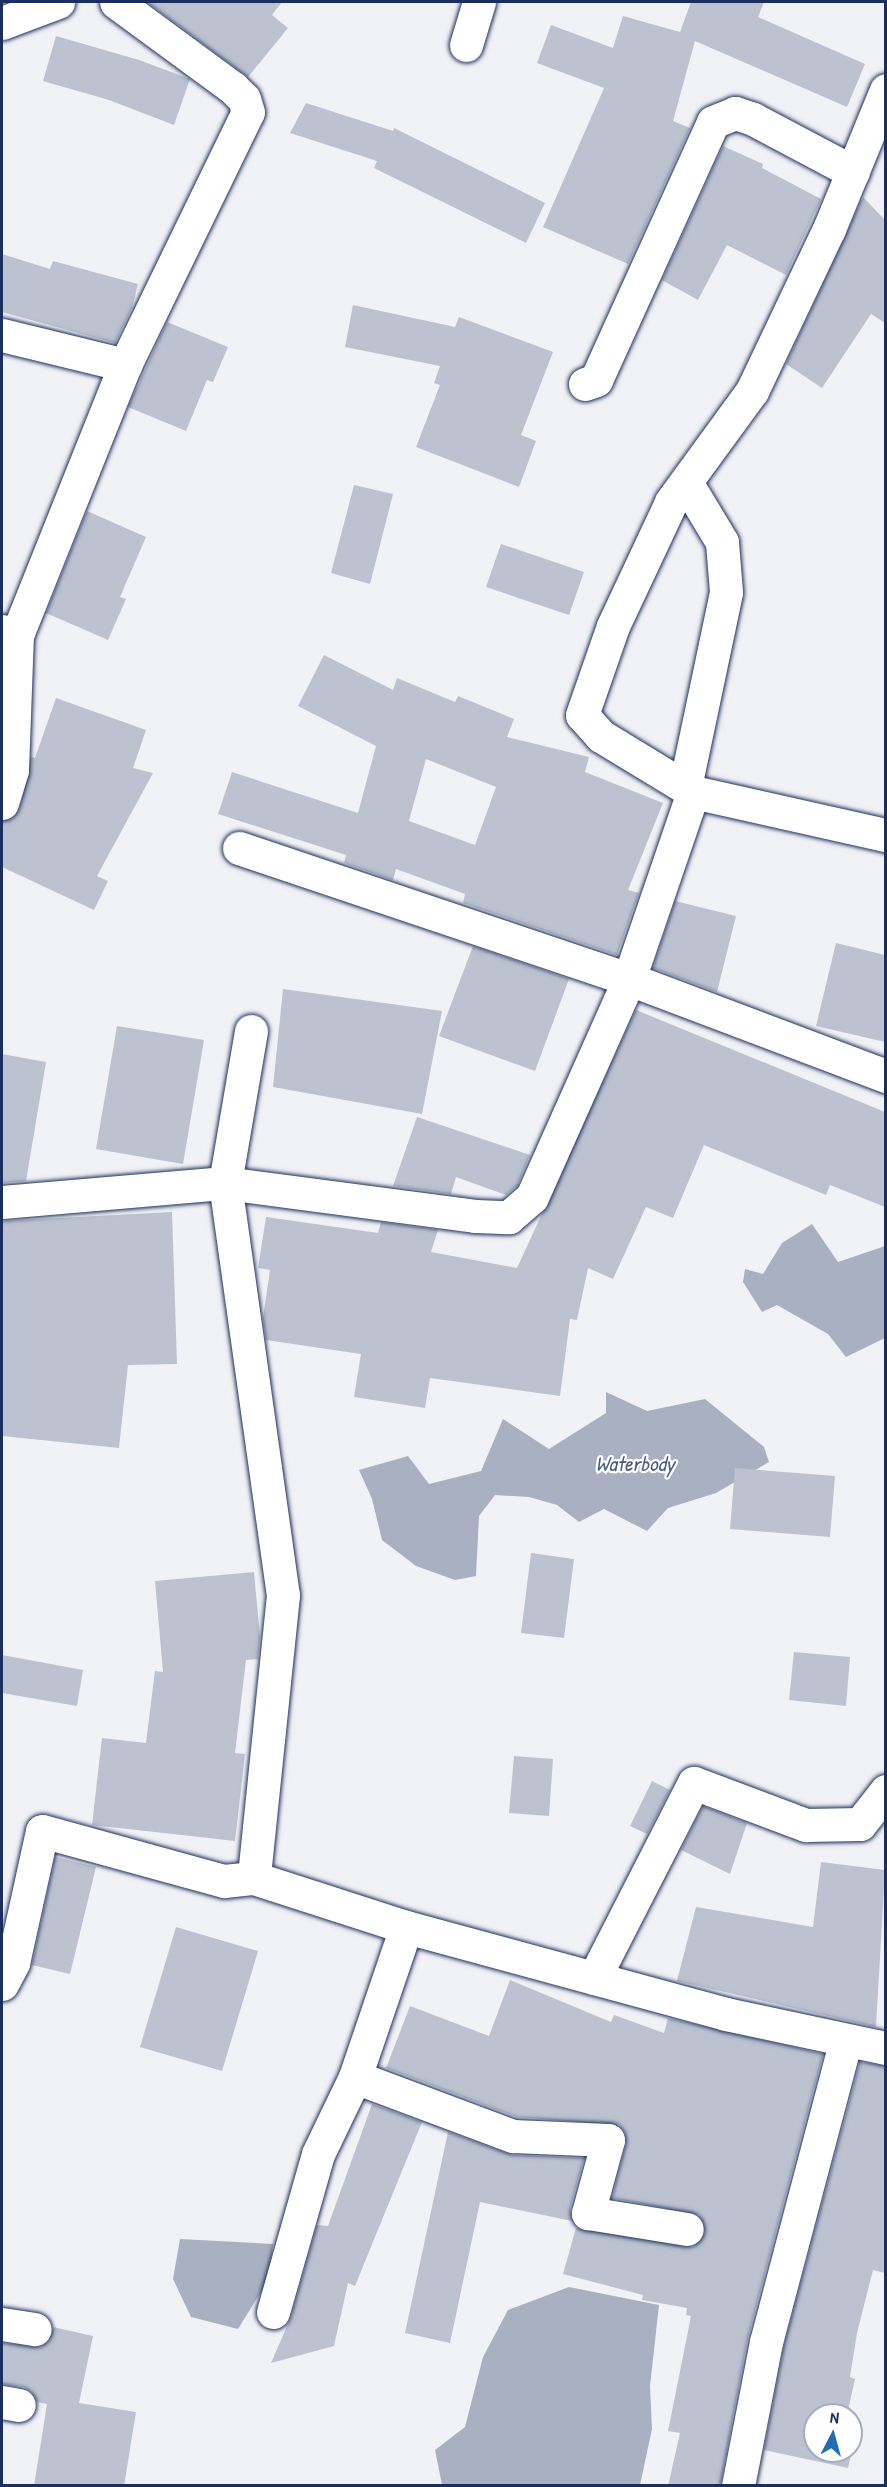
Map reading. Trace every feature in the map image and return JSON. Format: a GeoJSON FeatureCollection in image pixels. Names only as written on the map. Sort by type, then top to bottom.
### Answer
{"type":"FeatureCollection","features":[{"type":"Feature","properties":{"kind":"street"},"geometry":{"type":"LineString","coordinates":[[2,23],[58,2]]}},
{"type":"Feature","properties":{"kind":"street"},"geometry":{"type":"LineString","coordinates":[[2,803],[12,770],[9,633],[125,365],[248,112],[244,99],[233,88],[116,2]]}},
{"type":"Feature","properties":{"kind":"street"},"geometry":{"type":"LineString","coordinates":[[466,45],[479,2]]}},
{"type":"Feature","properties":{"kind":"street"},"geometry":{"type":"LineString","coordinates":[[885,90],[853,172],[752,391],[671,502],[613,626],[582,716],[601,736],[689,790],[885,835]]}},
{"type":"Feature","properties":{"kind":"street"},"geometry":{"type":"LineString","coordinates":[[585,384],[596,380],[713,122],[735,113],[753,119],[853,172]]}},
{"type":"Feature","properties":{"kind":"street"},"geometry":{"type":"LineString","coordinates":[[2,335],[125,365]]}},
{"type":"Feature","properties":{"kind":"street"},"geometry":{"type":"LineString","coordinates":[[2,1202],[225,1183],[475,1216],[508,1217],[532,1197],[629,979],[689,790],[726,592],[722,542],[686,482]]}},
{"type":"Feature","properties":{"kind":"street"},"geometry":{"type":"LineString","coordinates":[[239,848],[629,979],[885,1076]]}},
{"type":"Feature","properties":{"kind":"street"},"geometry":{"type":"LineString","coordinates":[[251,1031],[225,1183],[283,1595],[254,1878]]}},
{"type":"Feature","properties":{"kind":"street"},"geometry":{"type":"LineString","coordinates":[[594,1978],[694,1783],[806,1825],[860,1824],[885,1791]]}},
{"type":"Feature","properties":{"kind":"street"},"geometry":{"type":"LineString","coordinates":[[2,1984],[13,1963],[42,1831],[224,1881],[254,1878],[406,1927],[726,2014],[885,2048]]}},
{"type":"Feature","properties":{"kind":"street"},"geometry":{"type":"LineString","coordinates":[[273,2312],[318,2154],[355,2077],[406,1927]]}},
{"type":"Feature","properties":{"kind":"street"},"geometry":{"type":"LineString","coordinates":[[738,2486],[766,2342],[846,2040]]}},
{"type":"Feature","properties":{"kind":"street"},"geometry":{"type":"LineString","coordinates":[[355,2077],[513,2136],[608,2140],[588,2213],[687,2229]]}},
{"type":"Feature","properties":{"kind":"street"},"geometry":{"type":"LineString","coordinates":[[2,2324],[35,2329]]}},
{"type":"Feature","properties":{"kind":"water"},"geometry":{"type":"Polygon","coordinates":[[[812,1224],[838,1262],[885,1246],[885,1338],[846,1357],[828,1334],[777,1305],[762,1312],[743,1282],[745,1269],[763,1274],[782,1243],[812,1224]]]}},
{"type":"Feature","properties":{"kind":"water","name":"Waterbody"},"geometry":{"type":"Polygon","coordinates":[[[606,1392],[647,1411],[705,1399],[764,1447],[769,1462],[716,1493],[668,1508],[647,1531],[604,1509],[579,1522],[557,1505],[529,1497],[495,1495],[479,1516],[476,1576],[455,1580],[416,1566],[382,1540],[372,1499],[359,1470],[408,1456],[429,1484],[481,1471],[503,1419],[549,1449],[606,1413],[606,1392]]]}},
{"type":"Feature","properties":{"kind":"water"},"geometry":{"type":"Polygon","coordinates":[[[180,2239],[273,2244],[269,2279],[238,2329],[191,2317],[173,2279],[180,2239]]]}},
{"type":"Feature","properties":{"kind":"water"},"geometry":{"type":"Polygon","coordinates":[[[569,2287],[659,2305],[650,2386],[652,2429],[640,2485],[442,2485],[435,2450],[465,2427],[483,2357],[508,2310],[569,2287]]]}},
{"type":"Feature","properties":{"kind":"building"},"geometry":{"type":"Polygon","coordinates":[[[147,2],[282,2],[272,15],[288,28],[248,77],[147,2]]]}},
{"type":"Feature","properties":{"kind":"building"},"geometry":{"type":"Polygon","coordinates":[[[691,2],[764,2],[758,17],[865,64],[847,107],[695,41],[673,121],[690,128],[628,264],[543,227],[604,88],[537,63],[551,25],[613,48],[623,16],[680,32],[691,2]]]}},
{"type":"Feature","properties":{"kind":"building"},"geometry":{"type":"Polygon","coordinates":[[[56,36],[139,60],[190,79],[174,125],[109,100],[43,81],[56,36]]]}},
{"type":"Feature","properties":{"kind":"building"},"geometry":{"type":"Polygon","coordinates":[[[306,103],[393,131],[394,128],[545,203],[526,243],[374,168],[377,161],[290,133],[306,103]]]}},
{"type":"Feature","properties":{"kind":"building"},"geometry":{"type":"Polygon","coordinates":[[[723,146],[763,164],[762,168],[821,199],[786,275],[727,245],[698,300],[662,280],[723,146]]]}},
{"type":"Feature","properties":{"kind":"building"},"geometry":{"type":"Polygon","coordinates":[[[863,197],[885,220],[885,323],[871,314],[822,388],[786,364],[863,197]]]}},
{"type":"Feature","properties":{"kind":"building"},"geometry":{"type":"Polygon","coordinates":[[[2,254],[50,269],[53,261],[138,284],[132,308],[115,343],[2,312],[2,254]]]}},
{"type":"Feature","properties":{"kind":"building"},"geometry":{"type":"Polygon","coordinates":[[[353,305],[455,327],[459,317],[553,352],[521,435],[536,441],[519,487],[416,447],[440,385],[434,383],[440,366],[345,347],[353,305]]]}},
{"type":"Feature","properties":{"kind":"building"},"geometry":{"type":"Polygon","coordinates":[[[167,322],[228,347],[213,382],[207,380],[186,431],[128,407],[167,322]]]}},
{"type":"Feature","properties":{"kind":"building"},"geometry":{"type":"Polygon","coordinates":[[[354,485],[393,494],[370,584],[331,573],[354,485]]]}},
{"type":"Feature","properties":{"kind":"building"},"geometry":{"type":"Polygon","coordinates":[[[87,511],[146,537],[120,597],[126,599],[108,640],[46,613],[87,511]]]}},
{"type":"Feature","properties":{"kind":"building"},"geometry":{"type":"Polygon","coordinates":[[[501,544],[584,572],[569,615],[486,587],[501,544]]]}},
{"type":"Feature","properties":{"kind":"building"},"geometry":{"type":"Polygon","coordinates":[[[324,655],[393,690],[397,678],[455,702],[458,696],[514,719],[507,737],[589,757],[585,772],[663,803],[628,890],[639,893],[617,955],[463,903],[465,894],[396,869],[393,880],[344,863],[346,855],[218,814],[232,772],[358,813],[376,746],[298,706],[324,655]],[[426,759],[409,821],[475,845],[496,787],[426,759]]]}},
{"type":"Feature","properties":{"kind":"building"},"geometry":{"type":"Polygon","coordinates":[[[56,698],[146,730],[133,768],[153,773],[97,876],[108,881],[94,910],[2,867],[2,821],[14,817],[20,808],[31,757],[35,758],[56,698]]]}},
{"type":"Feature","properties":{"kind":"building"},"geometry":{"type":"Polygon","coordinates":[[[675,901],[736,916],[717,992],[653,968],[675,901]]]}},
{"type":"Feature","properties":{"kind":"building"},"geometry":{"type":"Polygon","coordinates":[[[836,943],[885,955],[885,1042],[816,1026],[836,943]]]}},
{"type":"Feature","properties":{"kind":"building"},"geometry":{"type":"Polygon","coordinates":[[[473,946],[569,979],[535,1071],[439,1036],[473,946]]]}},
{"type":"Feature","properties":{"kind":"building"},"geometry":{"type":"Polygon","coordinates":[[[283,989],[442,1011],[422,1114],[273,1087],[283,989]]]}},
{"type":"Feature","properties":{"kind":"building"},"geometry":{"type":"Polygon","coordinates":[[[636,1010],[885,1112],[885,1207],[830,1185],[826,1195],[704,1145],[673,1218],[646,1207],[613,1279],[588,1268],[577,1320],[570,1319],[560,1396],[430,1378],[425,1408],[354,1397],[361,1354],[266,1340],[263,1318],[270,1270],[258,1268],[266,1217],[378,1233],[381,1222],[438,1230],[431,1252],[517,1268],[636,1010]]]}},
{"type":"Feature","properties":{"kind":"building"},"geometry":{"type":"Polygon","coordinates":[[[117,1026],[204,1040],[183,1164],[96,1149],[117,1026]]]}},
{"type":"Feature","properties":{"kind":"building"},"geometry":{"type":"Polygon","coordinates":[[[2,1054],[46,1062],[26,1181],[2,1183],[2,1054]]]}},
{"type":"Feature","properties":{"kind":"building"},"geometry":{"type":"Polygon","coordinates":[[[417,1117],[530,1155],[517,1186],[506,1195],[456,1177],[451,1194],[393,1186],[417,1117]]]}},
{"type":"Feature","properties":{"kind":"building"},"geometry":{"type":"Polygon","coordinates":[[[172,1212],[177,1364],[128,1365],[119,1448],[2,1436],[2,1221],[172,1212]]]}},
{"type":"Feature","properties":{"kind":"building"},"geometry":{"type":"Polygon","coordinates":[[[735,1468],[835,1476],[830,1537],[730,1529],[735,1468]]]}},
{"type":"Feature","properties":{"kind":"building"},"geometry":{"type":"Polygon","coordinates":[[[531,1553],[574,1559],[564,1638],[521,1633],[531,1553]]]}},
{"type":"Feature","properties":{"kind":"building"},"geometry":{"type":"Polygon","coordinates":[[[254,1572],[260,1637],[258,1659],[246,1660],[235,1753],[245,1754],[235,1841],[92,1825],[102,1738],[146,1743],[155,1671],[163,1672],[155,1581],[254,1572]]]}},
{"type":"Feature","properties":{"kind":"building"},"geometry":{"type":"Polygon","coordinates":[[[794,1652],[850,1657],[846,1706],[789,1700],[794,1652]]]}},
{"type":"Feature","properties":{"kind":"building"},"geometry":{"type":"Polygon","coordinates":[[[2,1655],[83,1670],[77,1706],[2,1693],[2,1655]]]}},
{"type":"Feature","properties":{"kind":"building"},"geometry":{"type":"Polygon","coordinates":[[[514,1756],[553,1759],[549,1816],[509,1813],[514,1756]]]}},
{"type":"Feature","properties":{"kind":"building"},"geometry":{"type":"Polygon","coordinates":[[[652,1781],[670,1790],[647,1834],[630,1826],[652,1781]]]}},
{"type":"Feature","properties":{"kind":"building"},"geometry":{"type":"Polygon","coordinates":[[[703,1806],[747,1823],[730,1874],[681,1850],[703,1806]]]}},
{"type":"Feature","properties":{"kind":"building"},"geometry":{"type":"Polygon","coordinates":[[[55,1857],[96,1867],[70,1974],[32,1965],[55,1857]]]}},
{"type":"Feature","properties":{"kind":"building"},"geometry":{"type":"Polygon","coordinates":[[[821,1862],[885,1870],[876,2027],[677,1981],[696,1907],[813,1927],[821,1862]]]}},
{"type":"Feature","properties":{"kind":"building"},"geometry":{"type":"Polygon","coordinates":[[[176,1927],[258,1951],[222,2071],[140,2047],[176,1927]]]}},
{"type":"Feature","properties":{"kind":"building"},"geometry":{"type":"Polygon","coordinates":[[[510,1980],[611,2022],[614,2015],[664,2033],[668,2018],[823,2054],[748,2337],[720,2486],[668,2486],[680,2433],[668,2431],[691,2316],[686,2315],[687,2308],[642,2300],[643,2295],[563,2274],[576,2228],[693,2247],[705,2233],[699,2215],[612,2198],[626,2144],[625,2133],[619,2125],[517,2117],[386,2068],[410,2006],[489,2036],[510,1980]]]}},
{"type":"Feature","properties":{"kind":"building"},"geometry":{"type":"Polygon","coordinates":[[[860,2062],[885,2066],[885,2273],[873,2270],[857,2333],[850,2377],[855,2379],[850,2403],[803,2403],[803,2458],[764,2450],[784,2346],[860,2062]]]}},
{"type":"Feature","properties":{"kind":"building"},"geometry":{"type":"Polygon","coordinates":[[[372,2104],[422,2122],[355,2286],[348,2283],[334,2346],[271,2363],[291,2317],[317,2225],[328,2226],[372,2104]]]}},
{"type":"Feature","properties":{"kind":"building"},"geometry":{"type":"Polygon","coordinates":[[[448,2132],[512,2155],[584,2158],[570,2208],[572,2221],[480,2202],[450,2343],[405,2333],[448,2132]]]}},
{"type":"Feature","properties":{"kind":"building"},"geometry":{"type":"Polygon","coordinates":[[[53,2327],[93,2336],[79,2403],[136,2412],[124,2486],[34,2486],[47,2404],[37,2402],[31,2391],[23,2387],[2,2384],[2,2343],[41,2347],[50,2340],[53,2327]]]}},
{"type":"Feature","properties":{"kind":"building"},"geometry":{"type":"Polygon","coordinates":[[[825,2463],[849,2463],[848,2468],[825,2463]]]}}]}
